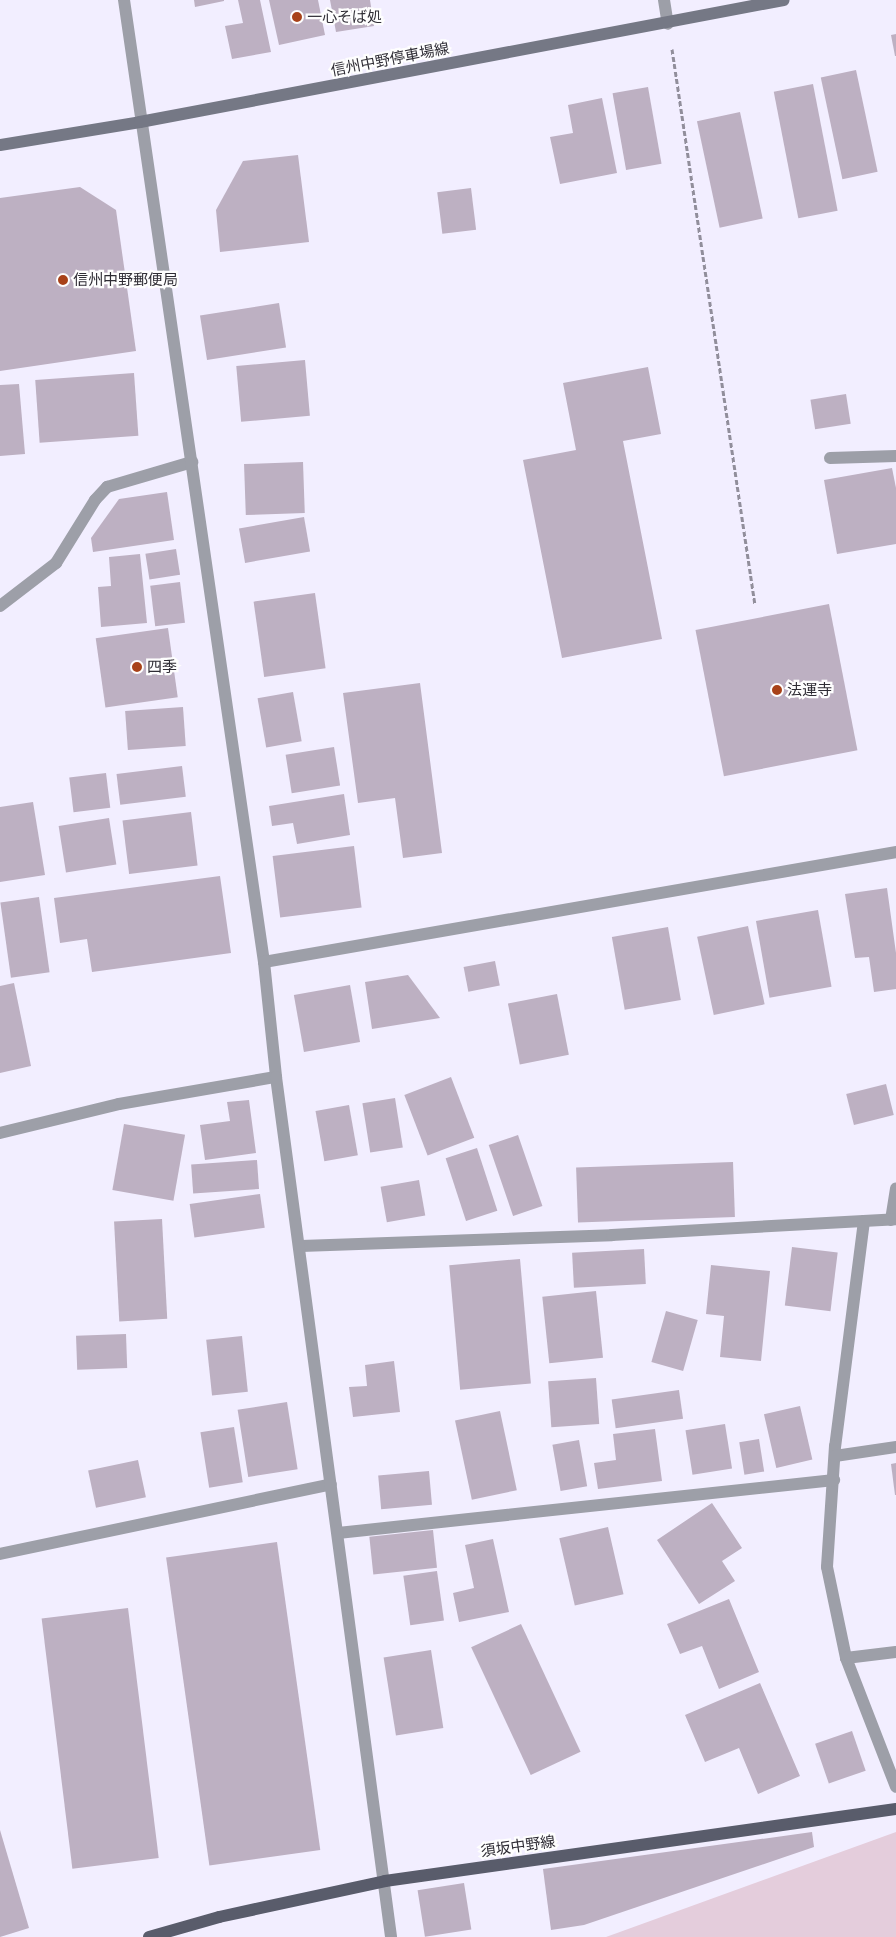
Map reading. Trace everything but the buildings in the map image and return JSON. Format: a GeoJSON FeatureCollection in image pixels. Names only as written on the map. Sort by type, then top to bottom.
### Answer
{"type":"FeatureCollection","features":[{"type":"Feature","properties":{"kind":"main road","name":"信州中野停車場線"},"geometry":{"type":"LineString","coordinates":[[0,145],[140,122],[668,24],[784,0]]}},
{"type":"Feature","properties":{"kind":"main road","name":"須坂中野線"},"geometry":{"type":"LineString","coordinates":[[149,1937],[219,1917],[385,1881],[896,1809]]}},
{"type":"Feature","properties":{"kind":"street"},"geometry":{"type":"LineString","coordinates":[[124,0],[140,122],[192,462],[264,962],[276,1077],[301,1246],[391,1937]]}},
{"type":"Feature","properties":{"kind":"street"},"geometry":{"type":"LineString","coordinates":[[664,0],[668,24]]}},
{"type":"Feature","properties":{"kind":"street"},"geometry":{"type":"LineString","coordinates":[[830,458],[896,456]]}},
{"type":"Feature","properties":{"kind":"street"},"geometry":{"type":"LineString","coordinates":[[0,606],[56,563],[95,500],[107,488],[192,462]]}},
{"type":"Feature","properties":{"kind":"street"},"geometry":{"type":"LineString","coordinates":[[264,962],[896,852]]}},
{"type":"Feature","properties":{"kind":"street"},"geometry":{"type":"LineString","coordinates":[[0,1133],[119,1104],[276,1077]]}},
{"type":"Feature","properties":{"kind":"street"},"geometry":{"type":"LineString","coordinates":[[301,1246],[612,1235],[894,1220],[896,1188]]}},
{"type":"Feature","properties":{"kind":"street"},"geometry":{"type":"LineString","coordinates":[[864,1221],[835,1456],[827,1567],[846,1658],[896,1787]]}},
{"type":"Feature","properties":{"kind":"street"},"geometry":{"type":"LineString","coordinates":[[835,1456],[896,1447]]}},
{"type":"Feature","properties":{"kind":"street"},"geometry":{"type":"LineString","coordinates":[[338,1533],[834,1480]]}},
{"type":"Feature","properties":{"kind":"street"},"geometry":{"type":"LineString","coordinates":[[0,1554],[331,1484]]}},
{"type":"Feature","properties":{"kind":"street"},"geometry":{"type":"LineString","coordinates":[[846,1658],[896,1652]]}},
{"type":"Feature","properties":{"kind":"path"},"geometry":{"type":"LineString","coordinates":[[668,24],[755,605]]}},
{"type":"Feature","properties":{"kind":"shaded area"},"geometry":{"type":"Polygon","coordinates":[[[896,1832],[896,1937],[606,1937],[896,1832]]]}},
{"type":"Feature","properties":{"kind":"place","name":"一心そば処"},"geometry":{"type":"Point","coordinates":[297,17]}},
{"type":"Feature","properties":{"kind":"place","name":"信州中野郵便局"},"geometry":{"type":"Point","coordinates":[63,280]}},
{"type":"Feature","properties":{"kind":"place","name":"四季"},"geometry":{"type":"Point","coordinates":[137,667]}},
{"type":"Feature","properties":{"kind":"place","name":"法運寺"},"geometry":{"type":"Point","coordinates":[777,690]}}]}
